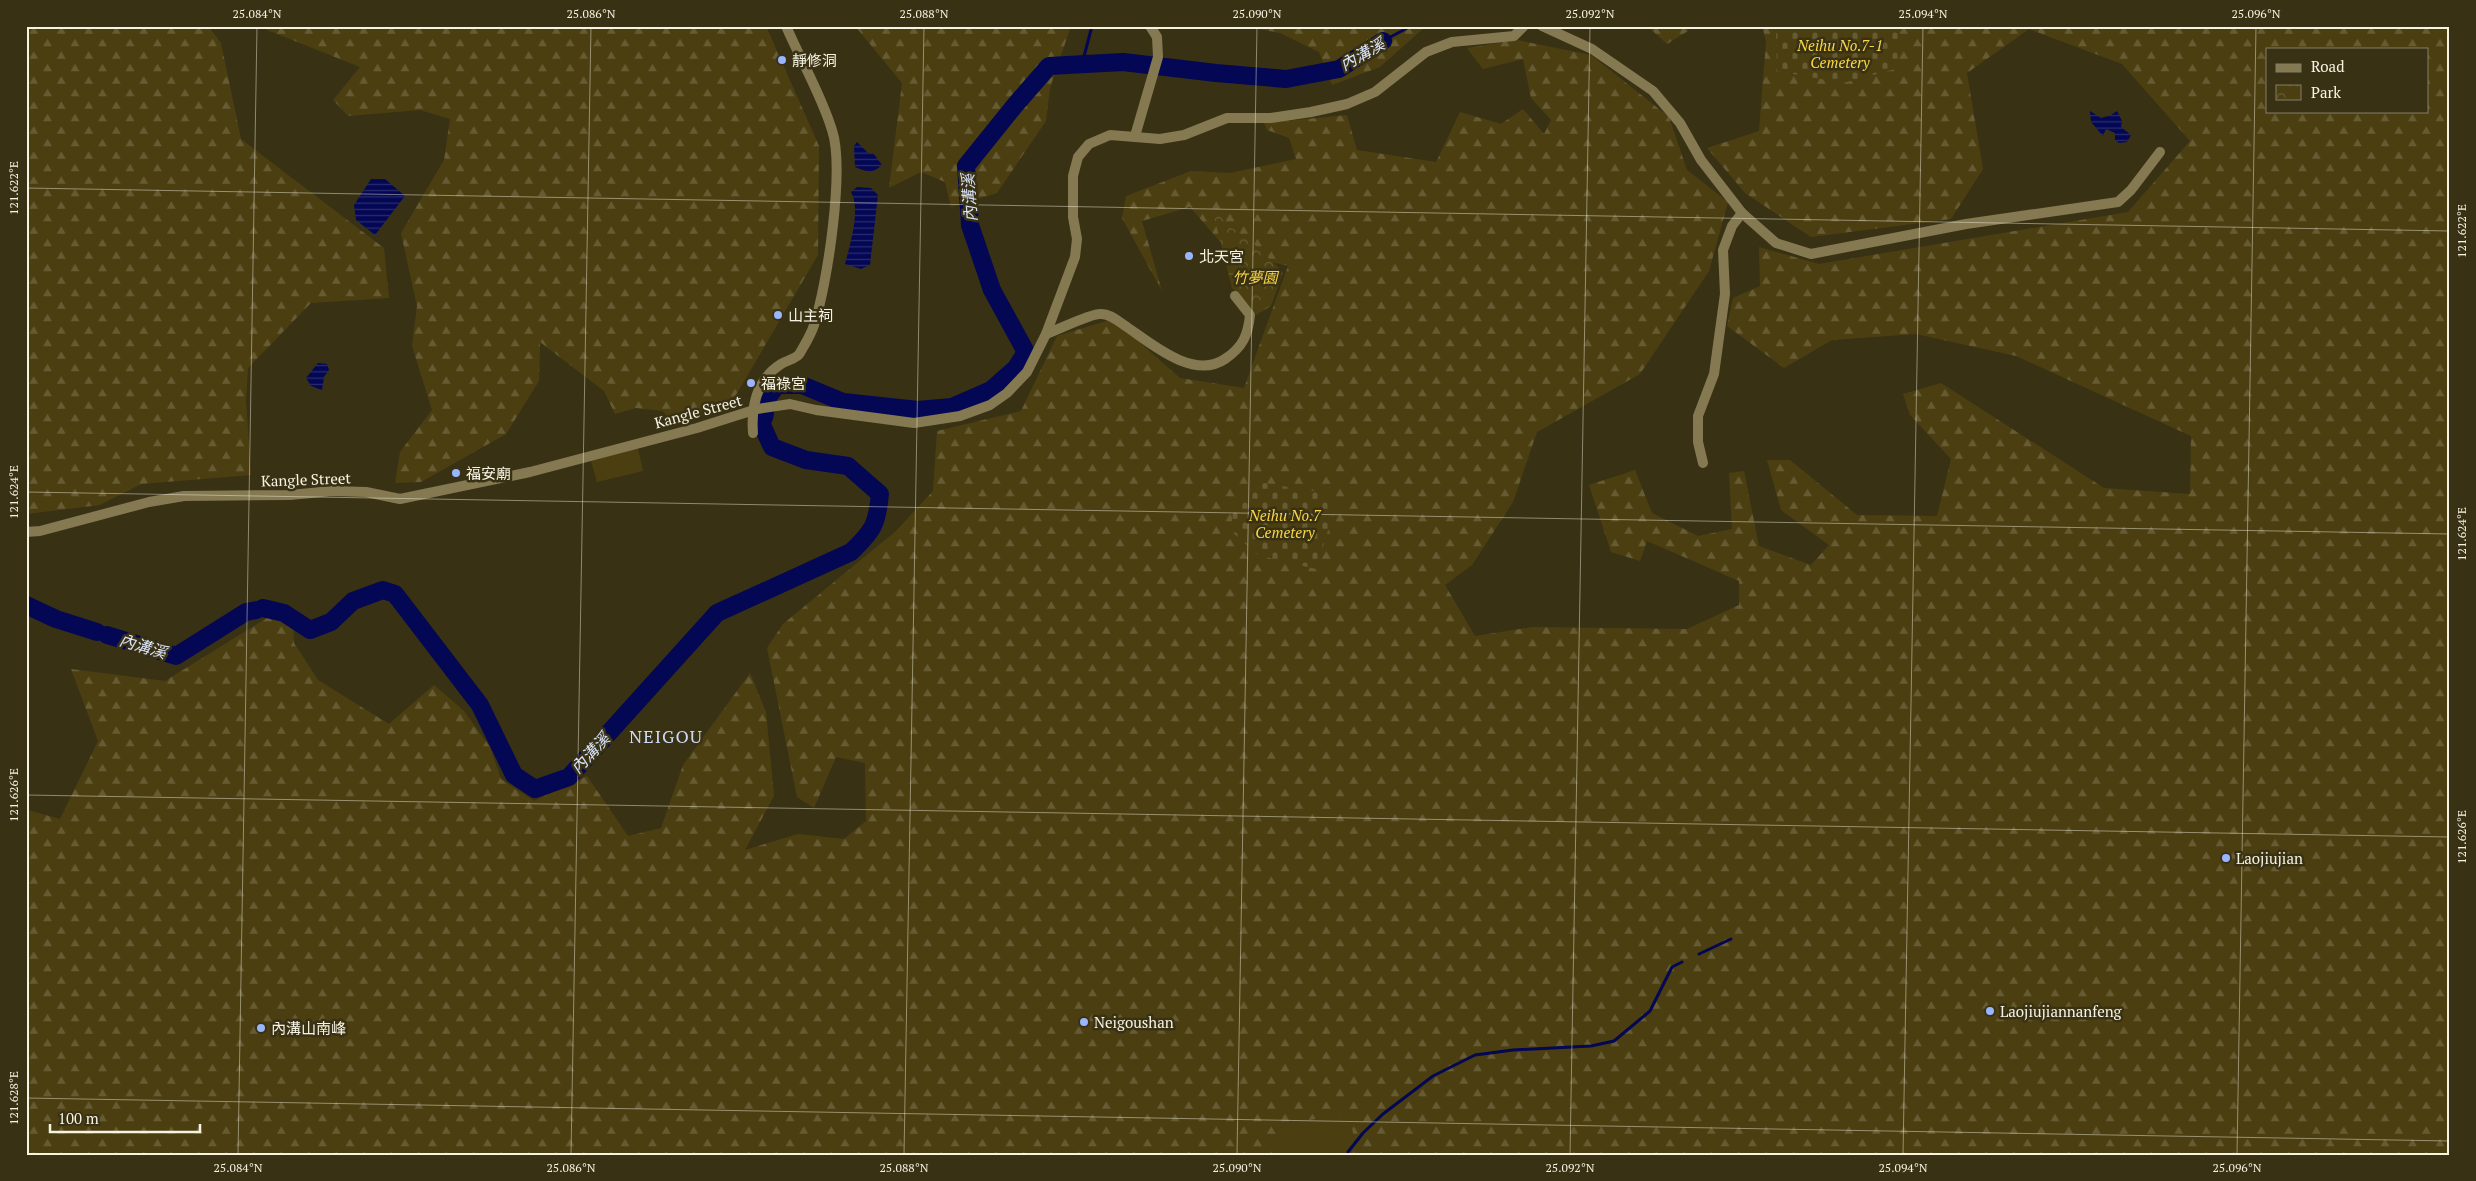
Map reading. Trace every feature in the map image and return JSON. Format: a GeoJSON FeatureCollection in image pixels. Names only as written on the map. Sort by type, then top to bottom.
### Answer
{"type":"FeatureCollection","features":[{"type":"Feature","properties":{"kind":"street"},"geometry":{"type":"LineString","coordinates":[[753,433],[755,410],[763,381],[780,364],[799,355],[813,327],[826,271],[837,171],[833,131],[786,26]]}},
{"type":"Feature","properties":{"kind":"street"},"geometry":{"type":"LineString","coordinates":[[1135,136],[1149,81],[1158,57],[1157,37],[1150,26]]}},
{"type":"Feature","properties":{"kind":"street"},"geometry":{"type":"LineString","coordinates":[[1046,334],[1075,257],[1077,239],[1073,218],[1072,176],[1078,157],[1089,144],[1110,135],[1160,139],[1184,135],[1228,118],[1271,118],[1347,104],[1375,92],[1426,52],[1452,42],[1514,36],[1524,26]]}},
{"type":"Feature","properties":{"kind":"street"},"geometry":{"type":"LineString","coordinates":[[1542,26],[1592,49],[1653,91],[1680,123],[1701,160],[1742,213],[1776,243],[1811,254],[1966,224],[2118,202],[2131,190],[2160,152]]}},
{"type":"Feature","properties":{"kind":"street"},"geometry":{"type":"LineString","coordinates":[[1703,463],[1698,442],[1698,416],[1714,374],[1725,294],[1723,250],[1732,226],[1742,213]]}},
{"type":"Feature","properties":{"kind":"street"},"geometry":{"type":"LineString","coordinates":[[1046,334],[1100,314],[1112,316],[1174,357],[1203,367],[1216,365],[1233,354],[1248,334],[1250,315],[1235,296]]}},
{"type":"Feature","properties":{"kind":"street","name":"Kangle Street"},"geometry":{"type":"LineString","coordinates":[[26,532],[40,532],[149,502],[184,496],[290,496],[332,491],[366,492],[400,499],[530,472],[755,410],[790,404],[816,410],[914,423],[960,416],[990,405],[1007,393],[1027,372],[1046,334]]}},
{"type":"Feature","properties":{"kind":"green space"},"geometry":{"type":"Polygon","coordinates":[[[26,26],[208,26],[221,43],[241,139],[384,248],[389,298],[311,303],[248,368],[246,401],[251,475],[141,484],[100,505],[26,514],[26,26]]]}},
{"type":"Feature","properties":{"kind":"green space"},"geometry":{"type":"Polygon","coordinates":[[[264,26],[766,26],[819,146],[818,255],[726,412],[669,419],[663,411],[636,408],[615,414],[604,391],[540,342],[539,381],[506,434],[421,482],[395,483],[400,452],[432,410],[412,346],[417,306],[401,233],[444,160],[450,119],[420,110],[348,116],[333,100],[360,67],[267,30],[264,26]]]}},
{"type":"Feature","properties":{"kind":"green space"},"geometry":{"type":"Polygon","coordinates":[[[855,26],[1071,26],[1050,88],[1046,121],[997,193],[951,207],[945,182],[921,172],[889,188],[902,83],[855,26]]]}},
{"type":"Feature","properties":{"kind":"green space"},"geometry":{"type":"Polygon","coordinates":[[[1243,26],[1426,26],[1380,67],[1332,85],[1319,52],[1280,33],[1243,26]]]}},
{"type":"Feature","properties":{"kind":"green space"},"geometry":{"type":"Polygon","coordinates":[[[1647,26],[1688,26],[1688,31],[1667,44],[1647,26]]]}},
{"type":"Feature","properties":{"kind":"green space"},"geometry":{"type":"Polygon","coordinates":[[[1762,26],[2450,26],[2450,1155],[26,1155],[26,806],[28,810],[60,819],[98,741],[71,669],[165,681],[272,615],[293,624],[294,643],[318,680],[389,724],[434,685],[464,711],[490,747],[501,779],[534,801],[587,776],[628,836],[661,828],[683,765],[750,673],[766,712],[774,796],[745,850],[798,834],[844,839],[866,821],[865,763],[836,757],[814,808],[797,797],[767,648],[783,624],[896,531],[933,491],[937,431],[1021,411],[1057,336],[1113,319],[1180,378],[1244,388],[1288,266],[1228,251],[1190,207],[1142,221],[1162,291],[1122,218],[1126,196],[1191,171],[1230,173],[1296,159],[1289,138],[1267,130],[1264,123],[1347,115],[1357,150],[1436,162],[1460,112],[1501,124],[1523,109],[1544,134],[1551,120],[1531,98],[1523,59],[1483,69],[1467,48],[1517,40],[1591,55],[1669,117],[1687,170],[1728,202],[1709,271],[1640,374],[1537,432],[1513,502],[1472,565],[1445,585],[1475,636],[1533,627],[1687,629],[1739,605],[1739,581],[1647,541],[1640,561],[1611,552],[1589,485],[1635,470],[1652,513],[1698,536],[1732,529],[1729,473],[1744,471],[1759,546],[1811,565],[1829,545],[1781,510],[1767,460],[1790,460],[1857,515],[1937,516],[1951,459],[1910,415],[1903,394],[1941,383],[2104,488],[2190,494],[2191,436],[2016,356],[1916,334],[1832,340],[1784,368],[1727,326],[1733,298],[1760,286],[1759,247],[1819,264],[2128,212],[2190,141],[2122,64],[2029,29],[1967,73],[1983,169],[1951,219],[1811,237],[1745,193],[1707,148],[1759,131],[1766,41],[1762,26]]]}},
{"type":"Feature","properties":{"kind":"green space","name":"Neihu No.7-1 Cemetery"},"geometry":{"type":"Polygon","coordinates":[[[1801,26],[1900,26],[1898,29],[1899,68],[1843,83],[1777,71],[1776,30],[1801,26]]]}},
{"type":"Feature","properties":{"kind":"green space","name":"竹夢園"},"geometry":{"type":"Polygon","coordinates":[[[1212,208],[1229,226],[1250,240],[1283,272],[1271,306],[1256,315],[1244,299],[1232,288],[1212,208]]]}},
{"type":"Feature","properties":{"kind":"green space"},"geometry":{"type":"Polygon","coordinates":[[[638,448],[643,471],[597,482],[591,461],[638,448]]]}},
{"type":"Feature","properties":{"kind":"green space","name":"Neihu No.7 Cemetery"},"geometry":{"type":"Polygon","coordinates":[[[1264,483],[1325,493],[1334,511],[1316,569],[1258,555],[1231,531],[1233,507],[1264,483]]]}},
{"type":"Feature","properties":{"kind":"green space"},"geometry":{"type":"Polygon","coordinates":[[[1349,1113],[1356,1148],[1321,1155],[1283,1155],[1276,1126],[1349,1113]]]}},
{"type":"Feature","properties":{"kind":"shaded area"},"geometry":{"type":"Polygon","coordinates":[[[2090,111],[2101,118],[2117,111],[2122,121],[2121,127],[2131,135],[2127,142],[2119,143],[2115,140],[2115,133],[2106,129],[2103,136],[2091,122],[2090,111]]]}},
{"type":"Feature","properties":{"kind":"shaded area"},"geometry":{"type":"Polygon","coordinates":[[[857,142],[868,153],[873,153],[882,165],[875,170],[869,171],[855,167],[854,146],[857,142]]]}},
{"type":"Feature","properties":{"kind":"shaded area"},"geometry":{"type":"Polygon","coordinates":[[[371,179],[385,179],[405,196],[375,235],[356,220],[354,205],[371,179]]]}},
{"type":"Feature","properties":{"kind":"shaded area"},"geometry":{"type":"Polygon","coordinates":[[[857,187],[871,188],[878,195],[870,265],[861,269],[845,264],[855,217],[854,199],[851,192],[857,187]]]}},
{"type":"Feature","properties":{"kind":"shaded area"},"geometry":{"type":"Polygon","coordinates":[[[318,363],[327,364],[329,370],[324,377],[322,390],[311,386],[306,378],[318,363]]]}},
{"type":"Feature","properties":{"kind":"waterway"},"geometry":{"type":"LineString","coordinates":[[1082,64],[1092,26]]}},
{"type":"Feature","properties":{"kind":"waterway","name":"內溝溪"},"geometry":{"type":"LineString","coordinates":[[1383,41],[1411,26]]}},
{"type":"Feature","properties":{"kind":"waterway","name":"內溝溪"},"geometry":{"type":"LineString","coordinates":[[764,418],[768,397],[777,385],[802,385],[843,402],[918,410],[952,407],[991,390],[1016,368],[1026,352],[992,290],[970,225],[966,166],[1049,66],[1123,62],[1286,79],[1339,69],[1383,41]]}},
{"type":"Feature","properties":{"kind":"waterway","name":"內溝溪"},"geometry":{"type":"LineString","coordinates":[[263,608],[284,613],[310,630],[331,622],[353,601],[383,590],[395,594],[480,705],[514,775],[535,789],[569,777],[717,613],[851,552],[873,527],[880,494],[848,466],[806,460],[772,447],[762,425]]}},
{"type":"Feature","properties":{"kind":"waterway","name":"內溝溪"},"geometry":{"type":"LineString","coordinates":[[26,605],[56,619],[97,632]]}},
{"type":"Feature","properties":{"kind":"waterway","name":"內溝溪"},"geometry":{"type":"LineString","coordinates":[[107,635],[176,656],[246,612],[257,610]]}},
{"type":"Feature","properties":{"kind":"waterway"},"geometry":{"type":"LineString","coordinates":[[1699,954],[1731,939]]}},
{"type":"Feature","properties":{"kind":"waterway"},"geometry":{"type":"LineString","coordinates":[[1348,1152],[1363,1133],[1383,1114],[1433,1076],[1475,1055],[1513,1050],[1591,1046],[1614,1041],[1650,1011],[1672,967],[1682,962]]}},
{"type":"Feature","properties":{"kind":"place","name":"靜修洞"},"geometry":{"type":"Point","coordinates":[782,60]}},
{"type":"Feature","properties":{"kind":"place","name":"北天宮"},"geometry":{"type":"Point","coordinates":[1189,256]}},
{"type":"Feature","properties":{"kind":"place","name":"山主祠"},"geometry":{"type":"Point","coordinates":[778,315]}},
{"type":"Feature","properties":{"kind":"place","name":"福祿宮"},"geometry":{"type":"Point","coordinates":[751,383]}},
{"type":"Feature","properties":{"kind":"place","name":"福安廟"},"geometry":{"type":"Point","coordinates":[456,473]}},
{"type":"Feature","properties":{"kind":"place","name":"Laojiujian"},"geometry":{"type":"Point","coordinates":[2226,858]}},
{"type":"Feature","properties":{"kind":"place","name":"Laojiujiannanfeng"},"geometry":{"type":"Point","coordinates":[1990,1011]}},
{"type":"Feature","properties":{"kind":"place","name":"Neigoushan"},"geometry":{"type":"Point","coordinates":[1084,1022]}},
{"type":"Feature","properties":{"kind":"place","name":"內溝山南峰"},"geometry":{"type":"Point","coordinates":[261,1028]}},
{"type":"Feature","properties":{"kind":"district","name":"NEIGOU"},"geometry":{"type":"Point","coordinates":[666,736]}}]}
